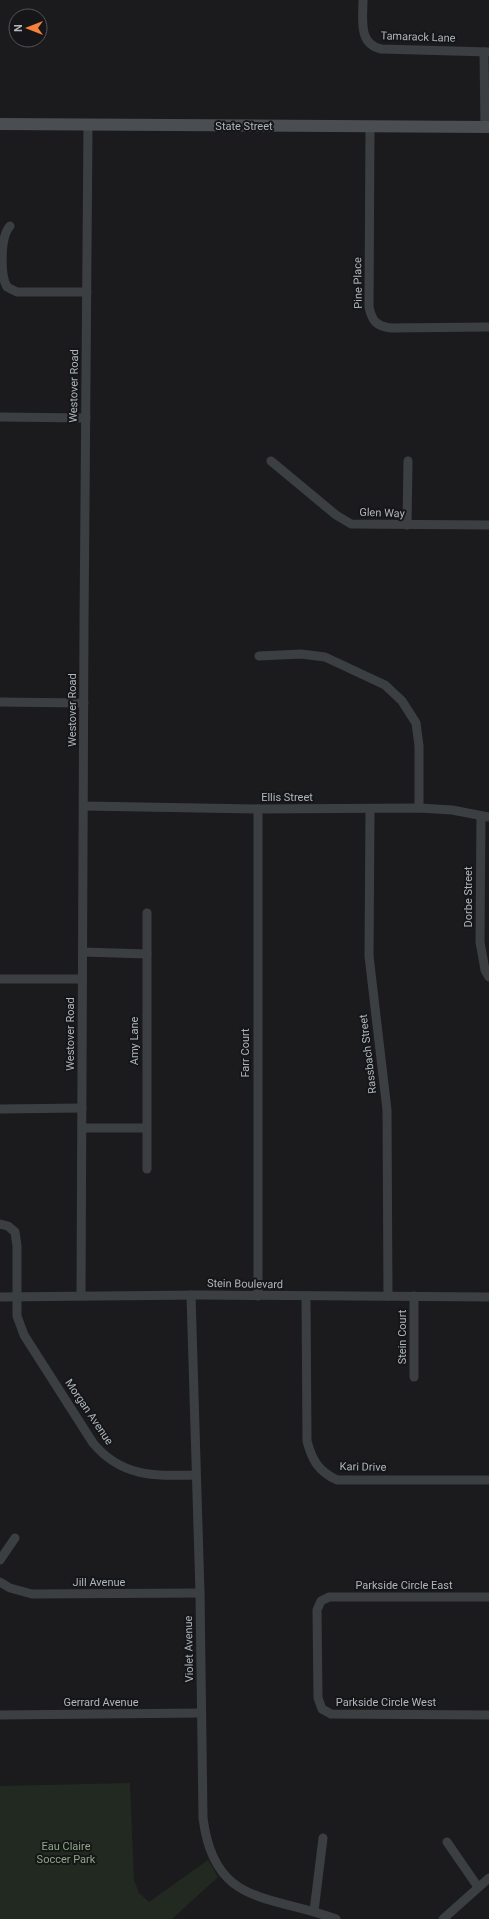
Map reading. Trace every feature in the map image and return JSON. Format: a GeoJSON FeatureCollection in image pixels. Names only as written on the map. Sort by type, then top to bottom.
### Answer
{"type":"FeatureCollection","features":[{"type":"Feature","properties":{"kind":"main road","name":"State Street"},"geometry":{"type":"LineString","coordinates":[[0,124],[487,127]]}},
{"type":"Feature","properties":{"kind":"street","name":"Tamarack Lane"},"geometry":{"type":"LineString","coordinates":[[362,0],[363,30],[366,40],[374,48],[487,52]]}},
{"type":"Feature","properties":{"kind":"street"},"geometry":{"type":"LineString","coordinates":[[487,52],[487,127]]}},
{"type":"Feature","properties":{"kind":"street","name":"Westover Road"},"geometry":{"type":"LineString","coordinates":[[81,1295],[88,125]]}},
{"type":"Feature","properties":{"kind":"street","name":"Pine Place"},"geometry":{"type":"LineString","coordinates":[[370,126],[369,307],[371,319],[380,327],[391,328],[489,328]]}},
{"type":"Feature","properties":{"kind":"street"},"geometry":{"type":"LineString","coordinates":[[10,226],[5,231],[3,239],[2,276],[7,288],[17,292],[86,292]]}},
{"type":"Feature","properties":{"kind":"street"},"geometry":{"type":"LineString","coordinates":[[0,417],[86,418]]}},
{"type":"Feature","properties":{"kind":"street","name":"Glen Way"},"geometry":{"type":"LineString","coordinates":[[271,461],[336,515],[351,524],[407,526],[489,525]]}},
{"type":"Feature","properties":{"kind":"street"},"geometry":{"type":"LineString","coordinates":[[407,526],[408,461]]}},
{"type":"Feature","properties":{"kind":"street"},"geometry":{"type":"LineString","coordinates":[[259,656],[301,654],[325,657],[385,685],[402,701],[416,723],[419,754],[418,808]]}},
{"type":"Feature","properties":{"kind":"street"},"geometry":{"type":"LineString","coordinates":[[0,702],[84,703]]}},
{"type":"Feature","properties":{"kind":"street","name":"Ellis Street"},"geometry":{"type":"LineString","coordinates":[[84,806],[258,809],[418,808],[452,810],[485,817]]}},
{"type":"Feature","properties":{"kind":"street","name":"Farr Court"},"geometry":{"type":"LineString","coordinates":[[258,809],[258,1296]]}},
{"type":"Feature","properties":{"kind":"street","name":"Rassbach Street"},"geometry":{"type":"LineString","coordinates":[[370,809],[369,956],[387,1110],[388,1296]]}},
{"type":"Feature","properties":{"kind":"street","name":"Dorbe Street"},"geometry":{"type":"LineString","coordinates":[[485,817],[480,942],[485,970],[489,977]]}},
{"type":"Feature","properties":{"kind":"street","name":"Amy Lane"},"geometry":{"type":"LineString","coordinates":[[147,913],[147,1169]]}},
{"type":"Feature","properties":{"kind":"street"},"geometry":{"type":"LineString","coordinates":[[83,952],[147,954]]}},
{"type":"Feature","properties":{"kind":"street"},"geometry":{"type":"LineString","coordinates":[[0,979],[82,979]]}},
{"type":"Feature","properties":{"kind":"street"},"geometry":{"type":"LineString","coordinates":[[0,1109],[82,1108]]}},
{"type":"Feature","properties":{"kind":"street"},"geometry":{"type":"LineString","coordinates":[[82,1128],[146,1128]]}},
{"type":"Feature","properties":{"kind":"street","name":"Morgan Avenue"},"geometry":{"type":"LineString","coordinates":[[0,1224],[8,1226],[15,1232],[18,1246],[16,1297],[17,1316],[24,1335],[93,1443],[102,1454],[122,1466],[144,1474],[156,1476],[195,1475]]}},
{"type":"Feature","properties":{"kind":"street","name":"Stein Boulevard"},"geometry":{"type":"LineString","coordinates":[[0,1297],[81,1295],[489,1297]]}},
{"type":"Feature","properties":{"kind":"street","name":"Violet Avenue"},"geometry":{"type":"LineString","coordinates":[[191,1295],[195,1475],[200,1593],[203,1818],[209,1850],[215,1864],[234,1885],[246,1892],[314,1911],[336,1919]]}},
{"type":"Feature","properties":{"kind":"street","name":"Kari Drive"},"geometry":{"type":"LineString","coordinates":[[306,1296],[307,1440],[317,1467],[326,1475],[337,1480],[489,1480]]}},
{"type":"Feature","properties":{"kind":"street","name":"Stein Court"},"geometry":{"type":"LineString","coordinates":[[414,1296],[414,1377]]}},
{"type":"Feature","properties":{"kind":"street"},"geometry":{"type":"LineString","coordinates":[[0,1560],[15,1538]]}},
{"type":"Feature","properties":{"kind":"street","name":"Jill Avenue"},"geometry":{"type":"LineString","coordinates":[[0,1582],[10,1588],[32,1594],[200,1593]]}},
{"type":"Feature","properties":{"kind":"street","name":"Parkside Circle East"},"geometry":{"type":"LineString","coordinates":[[321,1602],[329,1597],[489,1597]]}},
{"type":"Feature","properties":{"kind":"street","name":"Parkside Circle West"},"geometry":{"type":"LineString","coordinates":[[321,1602],[317,1610],[317,1618],[318,1698],[322,1709],[331,1714],[489,1715]]}},
{"type":"Feature","properties":{"kind":"street","name":"Gerrard Avenue"},"geometry":{"type":"LineString","coordinates":[[0,1715],[201,1713]]}},
{"type":"Feature","properties":{"kind":"street"},"geometry":{"type":"LineString","coordinates":[[314,1911],[323,1838]]}},
{"type":"Feature","properties":{"kind":"street"},"geometry":{"type":"LineString","coordinates":[[447,1842],[478,1887]]}},
{"type":"Feature","properties":{"kind":"street"},"geometry":{"type":"LineString","coordinates":[[443,1919],[489,1878]]}},
{"type":"Feature","properties":{"kind":"green space","name":"Eau Claire Soccer Park"},"geometry":{"type":"Polygon","coordinates":[[[130,1783],[134,1880],[139,1893],[149,1902],[208,1860],[218,1877],[172,1919],[0,1919],[0,1786],[130,1783]]]}}]}
